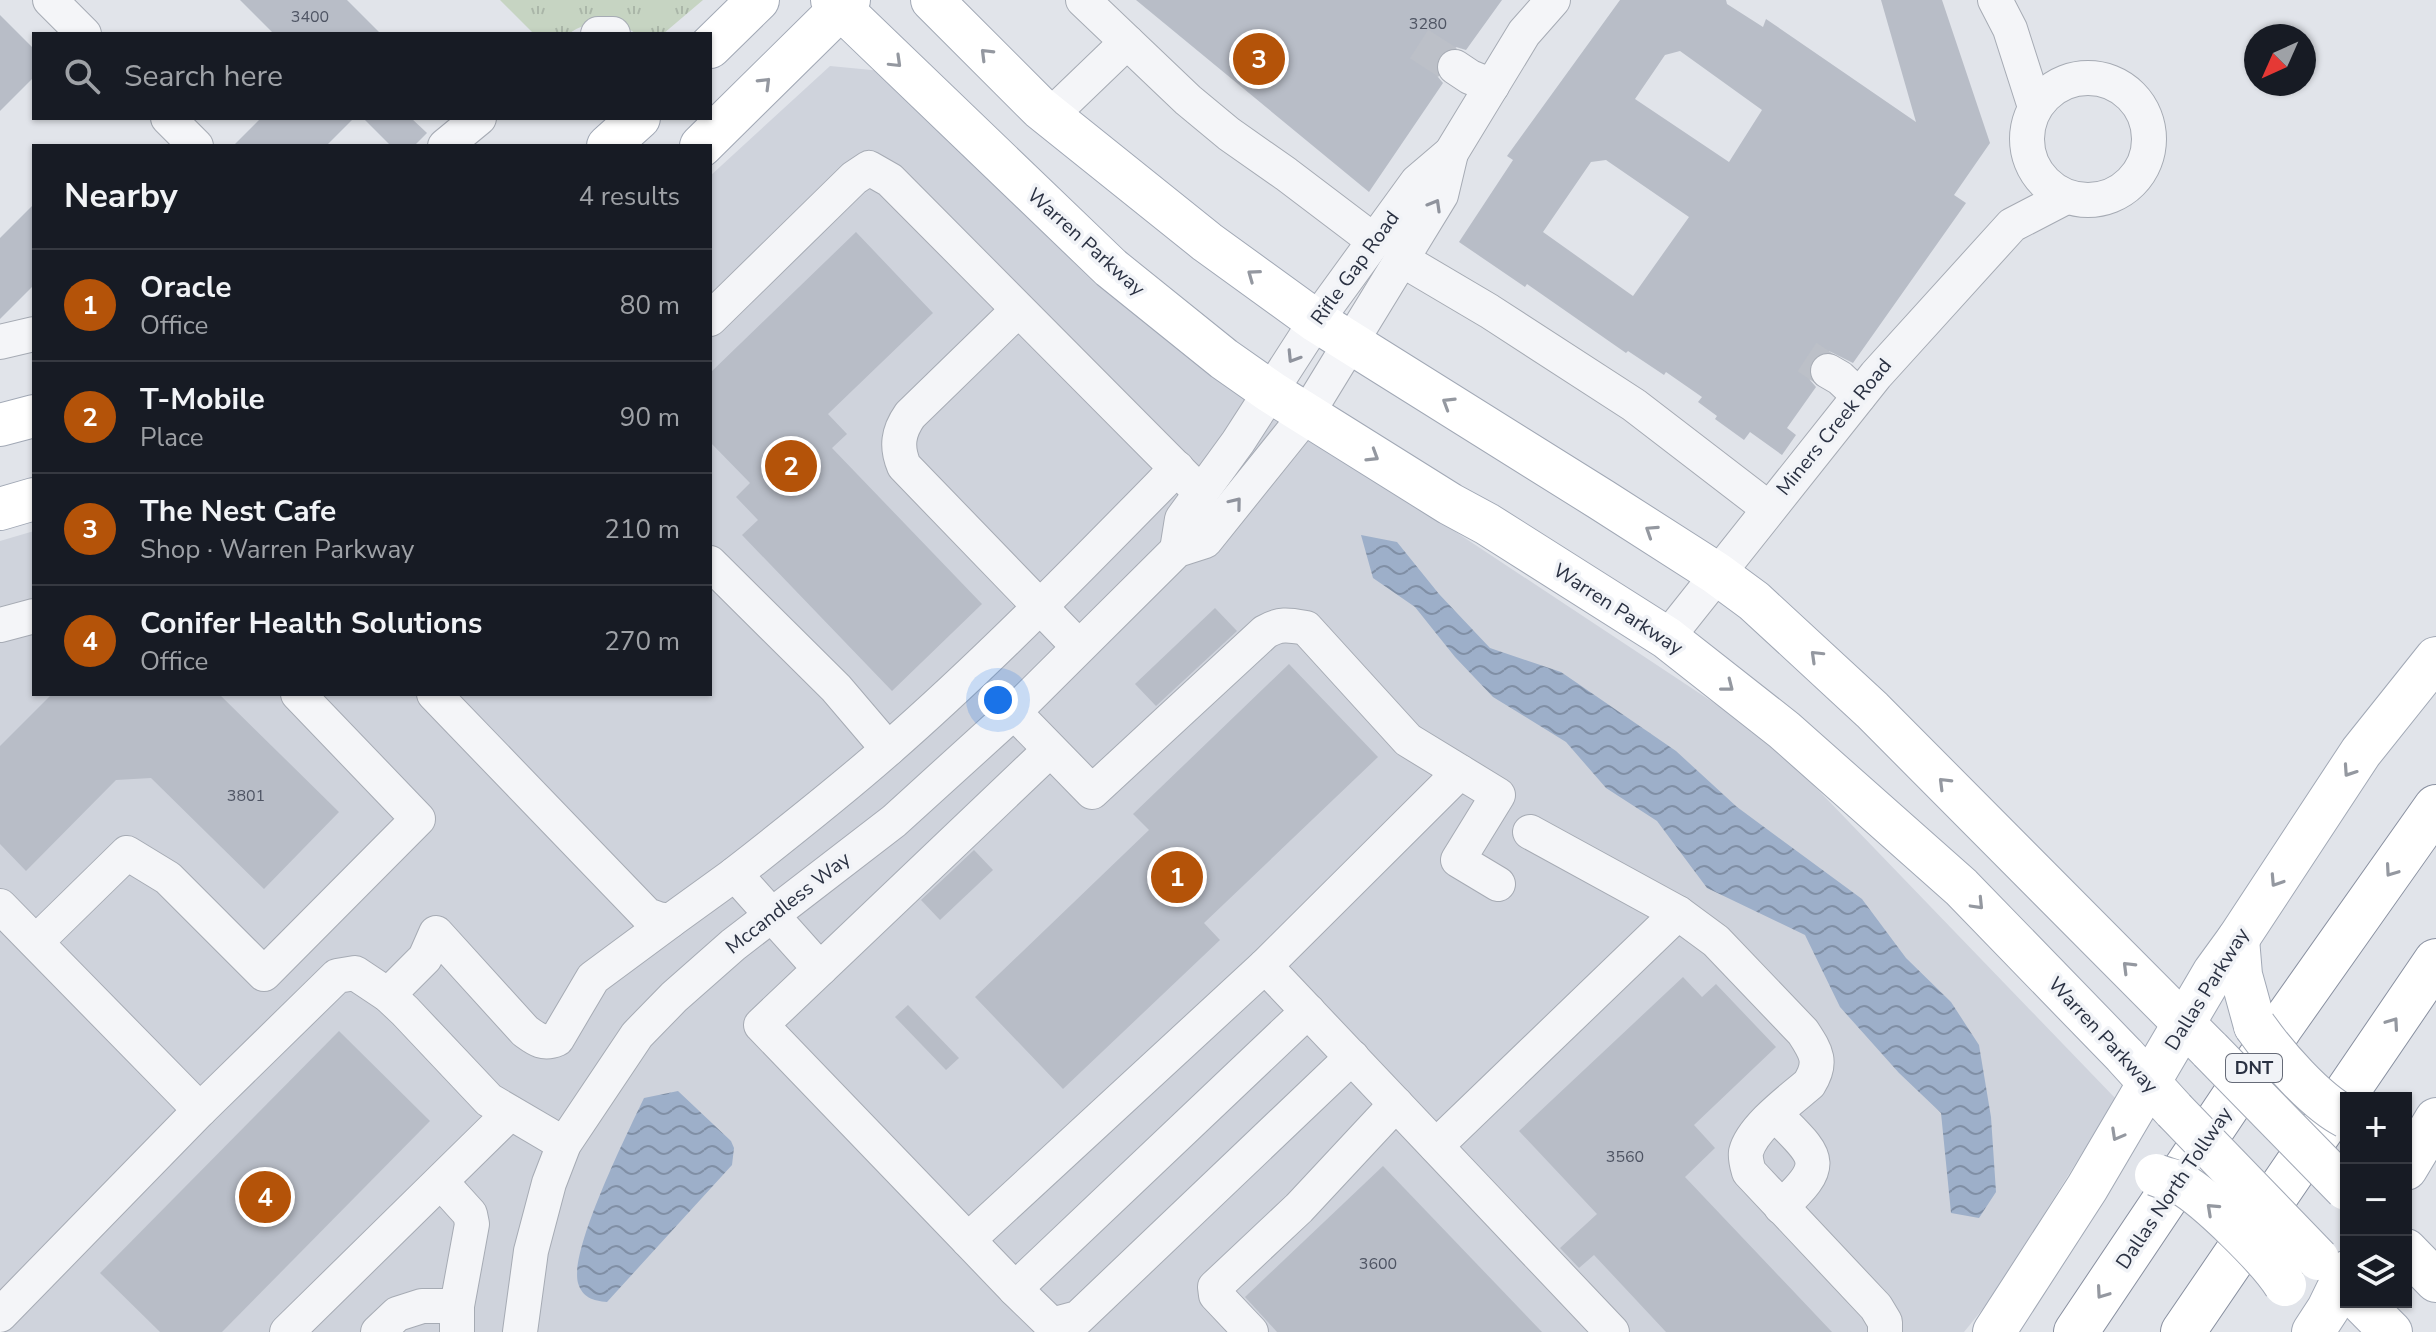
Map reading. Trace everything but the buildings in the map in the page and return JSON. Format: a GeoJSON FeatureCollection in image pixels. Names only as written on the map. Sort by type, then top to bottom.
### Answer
{"type":"FeatureCollection","features":[{"type":"Feature","properties":{"kind":"highway","name":"Dallas North Tollway"},"geometry":{"type":"LineString","coordinates":[[2076,1332],[2282,1025],[2436,807]]}},
{"type":"Feature","properties":{"kind":"highway"},"geometry":{"type":"LineString","coordinates":[[2183,1332],[2436,961]]}},
{"type":"Feature","properties":{"kind":"highway"},"geometry":{"type":"LineString","coordinates":[[2201,1332],[2231,1263]]}},
{"type":"Feature","properties":{"kind":"main road"},"geometry":{"type":"LineString","coordinates":[[712,45],[758,0]]}},
{"type":"Feature","properties":{"kind":"main road"},"geometry":{"type":"LineString","coordinates":[[932,0],[1050,116],[1207,242],[1333,332],[1716,573],[1754,601],[1861,699],[2340,1183]]}},
{"type":"Feature","properties":{"kind":"main road"},"geometry":{"type":"LineString","coordinates":[[703,144],[840,3]]}},
{"type":"Feature","properties":{"kind":"main road","name":"Warren Parkway"},"geometry":{"type":"LineString","coordinates":[[840,3],[1111,268],[1224,359],[1271,392],[1667,638],[1784,730],[1961,887],[2340,1278]]}},
{"type":"Feature","properties":{"kind":"main road"},"geometry":{"type":"LineString","coordinates":[[610,144],[637,120]]}},
{"type":"Feature","properties":{"kind":"main road"},"geometry":{"type":"LineString","coordinates":[[0,425],[32,417]]}},
{"type":"Feature","properties":{"kind":"main road"},"geometry":{"type":"LineString","coordinates":[[0,509],[32,500]]}},
{"type":"Feature","properties":{"kind":"main road","name":"Dallas Parkway"},"geometry":{"type":"LineString","coordinates":[[1994,1332],[2087,1188],[2161,1096],[2197,1036],[2214,972],[2361,752],[2436,658]]}},
{"type":"Feature","properties":{"kind":"main road"},"geometry":{"type":"LineString","coordinates":[[2238,939],[2241,975],[2255,1026],[2330,1109],[2340,1114]]}},
{"type":"Feature","properties":{"kind":"main road"},"geometry":{"type":"LineString","coordinates":[[2412,1107],[2436,1093]]}},
{"type":"Feature","properties":{"kind":"main road"},"geometry":{"type":"LineString","coordinates":[[2409,1164],[2436,1119]]}},
{"type":"Feature","properties":{"kind":"main road"},"geometry":{"type":"LineString","coordinates":[[2087,1188],[2128,1176],[2156,1175],[2179,1183],[2205,1202],[2276,1269],[2293,1304],[2297,1332]]}},
{"type":"Feature","properties":{"kind":"main road"},"geometry":{"type":"LineString","coordinates":[[2412,1256],[2436,1281]]}},
{"type":"Feature","properties":{"kind":"main road"},"geometry":{"type":"LineString","coordinates":[[2313,1332],[2340,1284]]}},
{"type":"Feature","properties":{"kind":"main road","name":"Warren Parkway"},"geometry":{"type":"LineString","coordinates":[[2368,1308],[2391,1332]]}},
{"type":"Feature","properties":{"kind":"street"},"geometry":{"type":"LineString","coordinates":[[50,0],[82,32]]}},
{"type":"Feature","properties":{"kind":"street"},"geometry":{"type":"LineString","coordinates":[[1083,0],[1229,134],[1373,240]]}},
{"type":"Feature","properties":{"kind":"street","name":"Rifle Gap Road"},"geometry":{"type":"LineString","coordinates":[[1271,392],[1401,259],[1441,195],[1451,153],[1524,33],[1553,0]]}},
{"type":"Feature","properties":{"kind":"street"},"geometry":{"type":"LineString","coordinates":[[2002,15],[2070,80]]}},
{"type":"Feature","properties":{"kind":"street"},"geometry":{"type":"LineString","coordinates":[[2002,15],[2035,107]]}},
{"type":"Feature","properties":{"kind":"street"},"geometry":{"type":"LineString","coordinates":[[1050,116],[1127,42]]}},
{"type":"Feature","properties":{"kind":"street"},"geometry":{"type":"LineString","coordinates":[[1455,67],[1492,86]]}},
{"type":"Feature","properties":{"kind":"street"},"geometry":{"type":"LineString","coordinates":[[2087,77],[2122,87],[2135,99],[2145,115],[2150,132],[2149,150],[2143,168],[2133,182],[2119,193],[2102,200],[2084,201],[2066,197],[2048,186],[2034,169],[2027,149],[2027,127],[2035,107],[2056,86],[2070,80],[2087,77]]}},
{"type":"Feature","properties":{"kind":"street"},"geometry":{"type":"LineString","coordinates":[[170,120],[194,144]]}},
{"type":"Feature","properties":{"kind":"street"},"geometry":{"type":"LineString","coordinates":[[447,144],[477,120]]}},
{"type":"Feature","properties":{"kind":"street","name":"Rifle Gap Road"},"geometry":{"type":"LineString","coordinates":[[1307,414],[1333,332],[1373,240],[1417,182],[1451,153]]}},
{"type":"Feature","properties":{"kind":"street"},"geometry":{"type":"LineString","coordinates":[[712,317],[854,178],[869,168],[890,180],[1201,493]]}},
{"type":"Feature","properties":{"kind":"street","name":"Miners Creek Road"},"geometry":{"type":"LineString","coordinates":[[1667,638],[1859,396],[2012,225],[2034,169]]}},
{"type":"Feature","properties":{"kind":"street","name":"Miners Creek Road"},"geometry":{"type":"LineString","coordinates":[[2012,225],[2066,197]]}},
{"type":"Feature","properties":{"kind":"street"},"geometry":{"type":"LineString","coordinates":[[1401,259],[1489,311],[1634,405],[1768,508]]}},
{"type":"Feature","properties":{"kind":"street"},"geometry":{"type":"LineString","coordinates":[[1018,310],[910,415],[902,427],[898,452],[904,466],[1078,646]]}},
{"type":"Feature","properties":{"kind":"street"},"geometry":{"type":"LineString","coordinates":[[0,342],[32,334]]}},
{"type":"Feature","properties":{"kind":"street"},"geometry":{"type":"LineString","coordinates":[[1828,371],[1859,396]]}},
{"type":"Feature","properties":{"kind":"street"},"geometry":{"type":"LineString","coordinates":[[1177,550],[1182,519],[1271,392]]}},
{"type":"Feature","properties":{"kind":"street","name":"Mccandless Way"},"geometry":{"type":"LineString","coordinates":[[520,1332],[531,1251],[549,1183],[564,1144],[637,1035],[674,997],[733,945],[894,821],[1014,712],[1177,550],[1205,541],[1307,414]]}},
{"type":"Feature","properties":{"kind":"street"},"geometry":{"type":"LineString","coordinates":[[388,995],[425,958],[436,933],[525,1031],[540,1042],[549,1043],[557,1039],[593,978],[735,874],[826,803],[888,749],[1041,607],[1177,468]]}},
{"type":"Feature","properties":{"kind":"street"},"geometry":{"type":"LineString","coordinates":[[712,565],[836,688],[888,749]]}},
{"type":"Feature","properties":{"kind":"street"},"geometry":{"type":"LineString","coordinates":[[0,625],[32,617]]}},
{"type":"Feature","properties":{"kind":"street"},"geometry":{"type":"LineString","coordinates":[[1014,712],[1092,792],[1265,632],[1276,625],[1306,628],[1408,740],[1498,795],[1458,860],[1498,884]]}},
{"type":"Feature","properties":{"kind":"street"},"geometry":{"type":"LineString","coordinates":[[264,974],[418,819],[300,696]]}},
{"type":"Feature","properties":{"kind":"street"},"geometry":{"type":"LineString","coordinates":[[436,696],[647,915],[670,921]]}},
{"type":"Feature","properties":{"kind":"street"},"geometry":{"type":"LineString","coordinates":[[1050,750],[761,1025],[1015,1289],[1052,1325],[1078,1318],[1352,1057]]}},
{"type":"Feature","properties":{"kind":"street"},"geometry":{"type":"LineString","coordinates":[[968,1240],[1265,966],[1460,772]]}},
{"type":"Feature","properties":{"kind":"street"},"geometry":{"type":"LineString","coordinates":[[1530,832],[1678,913],[1716,941],[1803,1032],[1813,1047],[1818,1064],[1814,1075],[1809,1084],[1757,1132],[1745,1156],[1749,1172],[1881,1313],[1885,1332]]}},
{"type":"Feature","properties":{"kind":"street"},"geometry":{"type":"LineString","coordinates":[[200,1110],[14,931],[127,853],[168,878],[301,1011]]}},
{"type":"Feature","properties":{"kind":"street"},"geometry":{"type":"LineString","coordinates":[[735,874],[820,969]]}},
{"type":"Feature","properties":{"kind":"street"},"geometry":{"type":"LineString","coordinates":[[1436,1146],[1678,913]]}},
{"type":"Feature","properties":{"kind":"street"},"geometry":{"type":"LineString","coordinates":[[1265,966],[1612,1332]]}},
{"type":"Feature","properties":{"kind":"street"},"geometry":{"type":"LineString","coordinates":[[0,1315],[200,1110],[337,976],[355,973],[388,995],[489,1100],[564,1144]]}},
{"type":"Feature","properties":{"kind":"street"},"geometry":{"type":"LineString","coordinates":[[1015,1289],[1308,1011]]}},
{"type":"Feature","properties":{"kind":"street"},"geometry":{"type":"LineString","coordinates":[[1251,1332],[1216,1295],[1215,1287],[1304,1222],[1396,1104]]}},
{"type":"Feature","properties":{"kind":"street"},"geometry":{"type":"LineString","coordinates":[[287,1332],[510,1113]]}},
{"type":"Feature","properties":{"kind":"street"},"geometry":{"type":"LineString","coordinates":[[1775,1114],[1812,1154],[1813,1165],[1811,1175],[1803,1186],[1781,1207]]}},
{"type":"Feature","properties":{"kind":"street"},"geometry":{"type":"LineString","coordinates":[[378,1332],[397,1314],[422,1306],[457,1319],[472,1224],[470,1214],[441,1182]]}},
{"type":"Feature","properties":{"kind":"shaded area"},"geometry":{"type":"Polygon","coordinates":[[[830,66],[882,71],[1329,448],[1770,740],[2116,1099],[1990,1300],[1964,1332],[0,1332],[0,541],[32,532],[32,696],[712,696],[712,174],[830,66]]]}},
{"type":"Feature","properties":{"kind":"green space"},"geometry":{"type":"Polygon","coordinates":[[[500,0],[703,0],[665,32],[633,32],[612,23],[593,23],[572,32],[532,32],[500,0]]]}},
{"type":"Feature","properties":{"kind":"water"},"geometry":{"type":"Polygon","coordinates":[[[1361,535],[1397,542],[1439,594],[1490,648],[1561,672],[1676,751],[1737,807],[1862,899],[1906,958],[1951,1002],[1979,1045],[1991,1117],[1996,1192],[1979,1218],[1951,1213],[1941,1113],[1899,1073],[1840,1007],[1805,935],[1707,888],[1657,821],[1606,788],[1566,742],[1493,697],[1455,657],[1415,607],[1373,578],[1361,535]]]}},
{"type":"Feature","properties":{"kind":"water"},"geometry":{"type":"Polygon","coordinates":[[[678,1091],[731,1141],[734,1148],[732,1165],[607,1302],[593,1299],[580,1288],[578,1267],[582,1245],[602,1191],[644,1098],[678,1091]]]}},
{"type":"Feature","properties":{"kind":"tunnel"},"geometry":{"type":"LineString","coordinates":[[1419,44],[1455,67]]}},
{"type":"Feature","properties":{"kind":"tunnel"},"geometry":{"type":"LineString","coordinates":[[1807,357],[1828,371]]}},
{"type":"Feature","properties":{"kind":"place","name":"The Nest Cafe"},"geometry":{"type":"Point","coordinates":[1259,59]}},
{"type":"Feature","properties":{"kind":"place","name":"T-Mobile"},"geometry":{"type":"Point","coordinates":[791,466]}},
{"type":"Feature","properties":{"kind":"place","name":"Oracle"},"geometry":{"type":"Point","coordinates":[1177,877]}},
{"type":"Feature","properties":{"kind":"place","name":"Conifer Health Solutions"},"geometry":{"type":"Point","coordinates":[265,1197]}}]}
